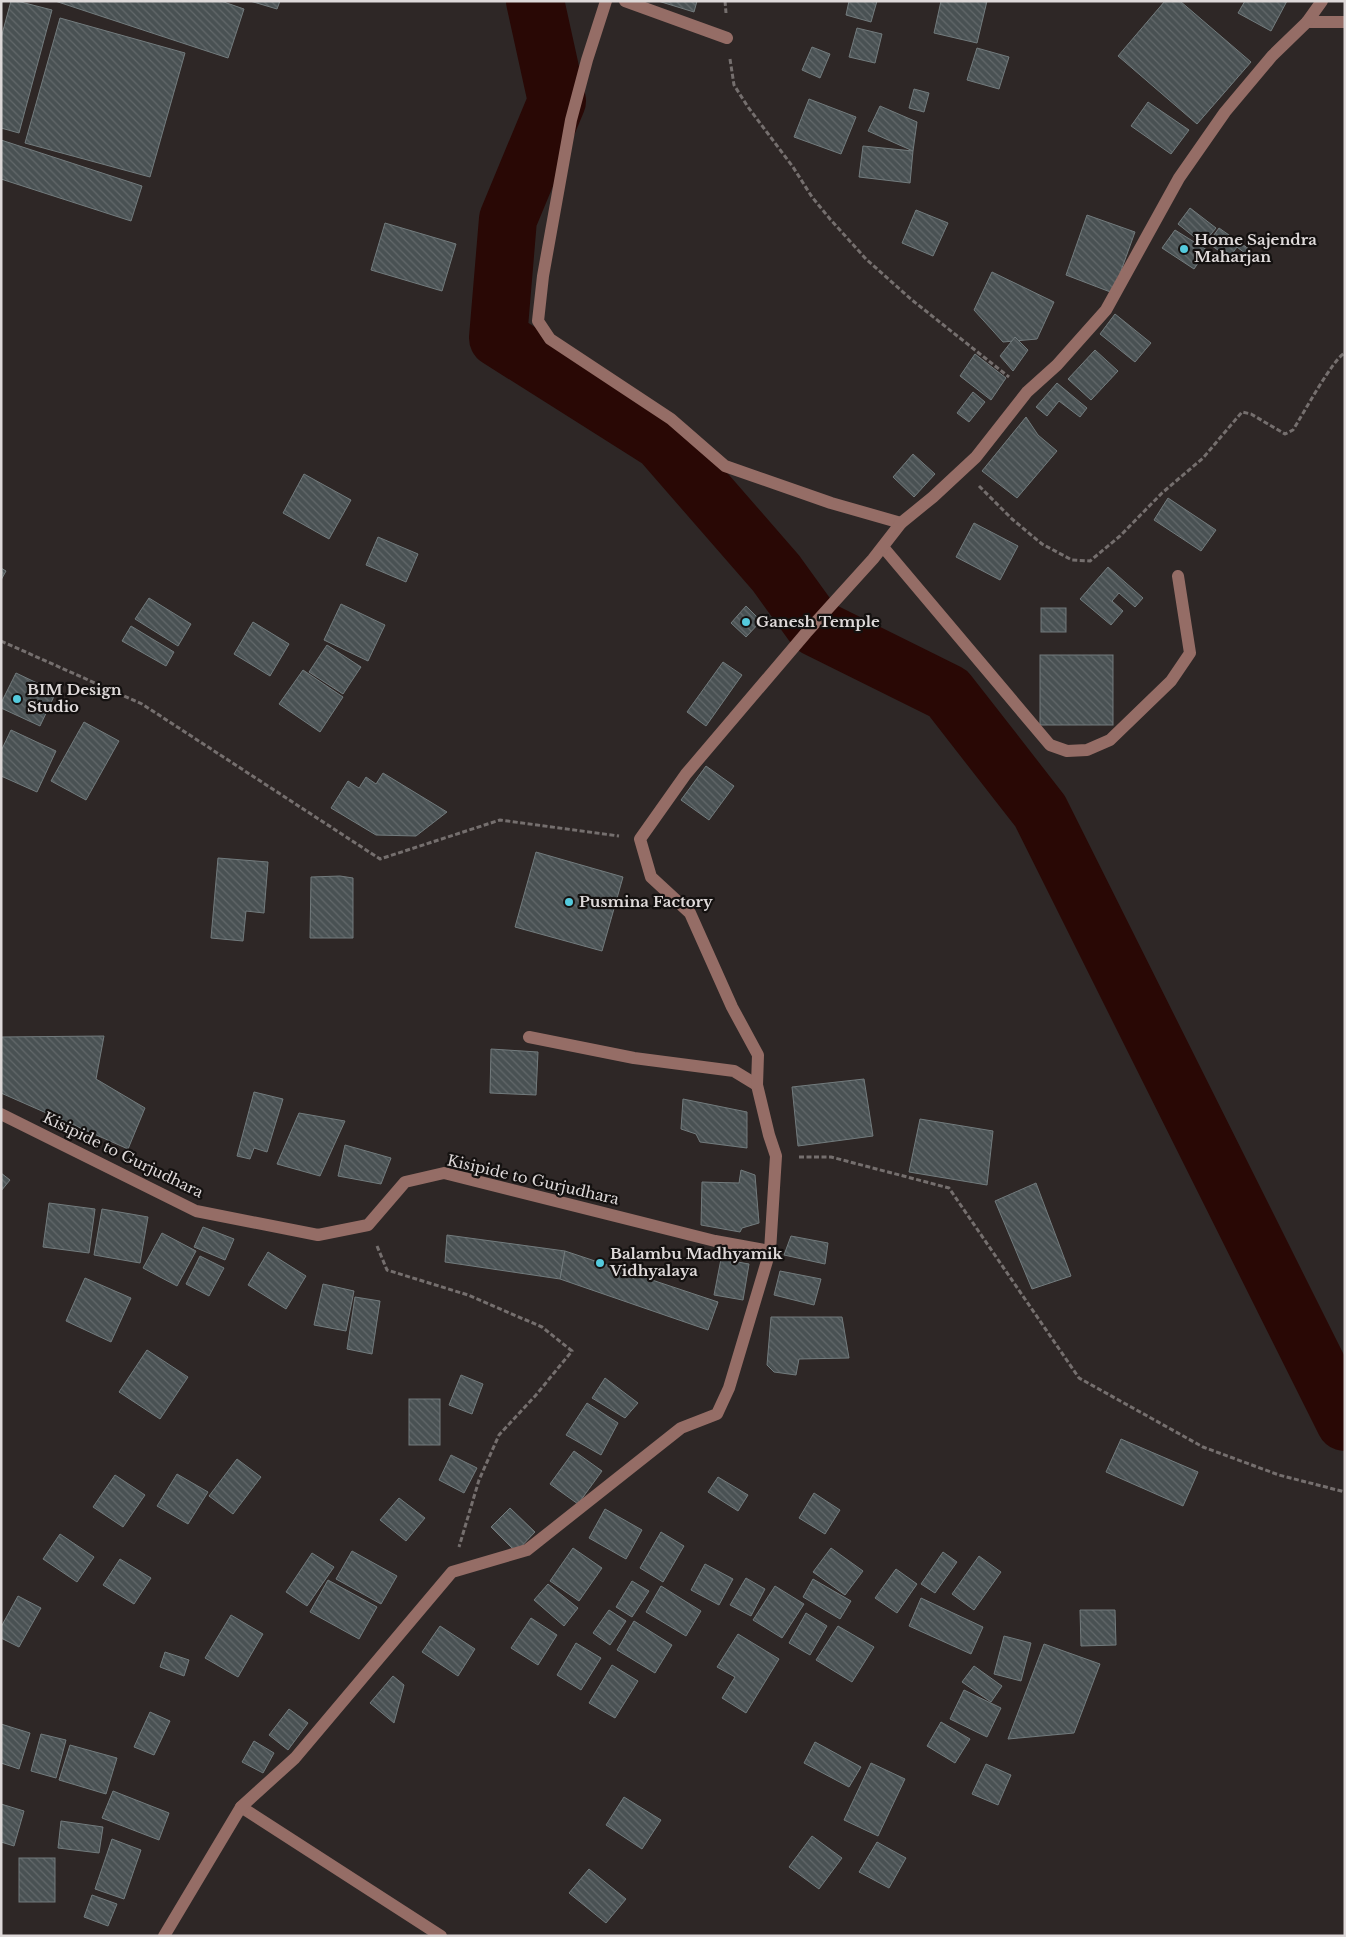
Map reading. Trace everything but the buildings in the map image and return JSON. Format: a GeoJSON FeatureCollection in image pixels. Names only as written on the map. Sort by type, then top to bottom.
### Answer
{"type":"FeatureCollection","features":[{"type":"Feature","properties":{"kind":"street"},"geometry":{"type":"LineString","coordinates":[[606,1],[587,60],[571,120],[543,276],[538,321],[550,340],[671,419],[725,466],[832,503],[901,523]]}},
{"type":"Feature","properties":{"kind":"street"},"geometry":{"type":"LineString","coordinates":[[625,1],[727,38]]}},
{"type":"Feature","properties":{"kind":"street"},"geometry":{"type":"LineString","coordinates":[[164,1936],[241,1807],[295,1758],[452,1572],[527,1550],[681,1428],[717,1414],[729,1388],[770,1251],[776,1156],[757,1085],[758,1055],[732,1007],[690,913],[650,877],[640,839],[686,774],[806,633],[873,559],[901,523],[976,457],[1027,392],[1058,364],[1106,310],[1179,178],[1225,112],[1272,56],[1307,22],[1322,1]]}},
{"type":"Feature","properties":{"kind":"street"},"geometry":{"type":"LineString","coordinates":[[1307,22],[1345,22]]}},
{"type":"Feature","properties":{"kind":"street"},"geometry":{"type":"LineString","coordinates":[[883,547],[1050,745],[1068,751],[1087,750],[1110,740],[1171,681],[1190,653],[1178,576]]}},
{"type":"Feature","properties":{"kind":"street"},"geometry":{"type":"LineString","coordinates":[[529,1037],[634,1058],[734,1071],[757,1085]]}},
{"type":"Feature","properties":{"kind":"street","name":"Kisipide to Gurjudhara"},"geometry":{"type":"LineString","coordinates":[[1,1114],[196,1210],[318,1234],[368,1225],[405,1182],[444,1173],[715,1241],[770,1251]]}},
{"type":"Feature","properties":{"kind":"street"},"geometry":{"type":"LineString","coordinates":[[241,1807],[441,1936]]}},
{"type":"Feature","properties":{"kind":"path"},"geometry":{"type":"LineString","coordinates":[[725,1],[727,38],[734,85],[793,167],[812,197],[866,259],[912,300],[1027,392]]}},
{"type":"Feature","properties":{"kind":"path"},"geometry":{"type":"LineString","coordinates":[[955,476],[979,486],[1012,519],[1042,544],[1072,560],[1090,561],[1120,536],[1162,493],[1203,458],[1242,412],[1251,414],[1285,434],[1292,430],[1330,368],[1340,355],[1345,353]]}},
{"type":"Feature","properties":{"kind":"path"},"geometry":{"type":"LineString","coordinates":[[1,641],[142,704],[380,859],[500,820],[640,839]]}},
{"type":"Feature","properties":{"kind":"path"},"geometry":{"type":"LineString","coordinates":[[776,1156],[832,1157],[949,1188],[1079,1378],[1203,1447],[1279,1475],[1345,1492]]}},
{"type":"Feature","properties":{"kind":"path"},"geometry":{"type":"LineString","coordinates":[[368,1225],[388,1270],[468,1295],[542,1327],[572,1351],[536,1395],[499,1435],[479,1480],[452,1572]]}},
{"type":"Feature","properties":{"kind":"waterway"},"geometry":{"type":"LineString","coordinates":[[535,1],[557,101],[508,219],[498,338],[661,441],[776,573],[815,627],[948,693],[1040,811],[1345,1422]]}},
{"type":"Feature","properties":{"kind":"place","name":"Home Sajendra Maharjan"},"geometry":{"type":"Point","coordinates":[1184,249]}},
{"type":"Feature","properties":{"kind":"place","name":"Ganesh Temple"},"geometry":{"type":"Point","coordinates":[746,622]}},
{"type":"Feature","properties":{"kind":"place","name":"BIM Design Studio"},"geometry":{"type":"Point","coordinates":[17,699]}},
{"type":"Feature","properties":{"kind":"place","name":"Pusmina Factory"},"geometry":{"type":"Point","coordinates":[569,902]}},
{"type":"Feature","properties":{"kind":"place","name":"Balambu Madhyamik Vidhyalaya"},"geometry":{"type":"Point","coordinates":[600,1263]}}]}
